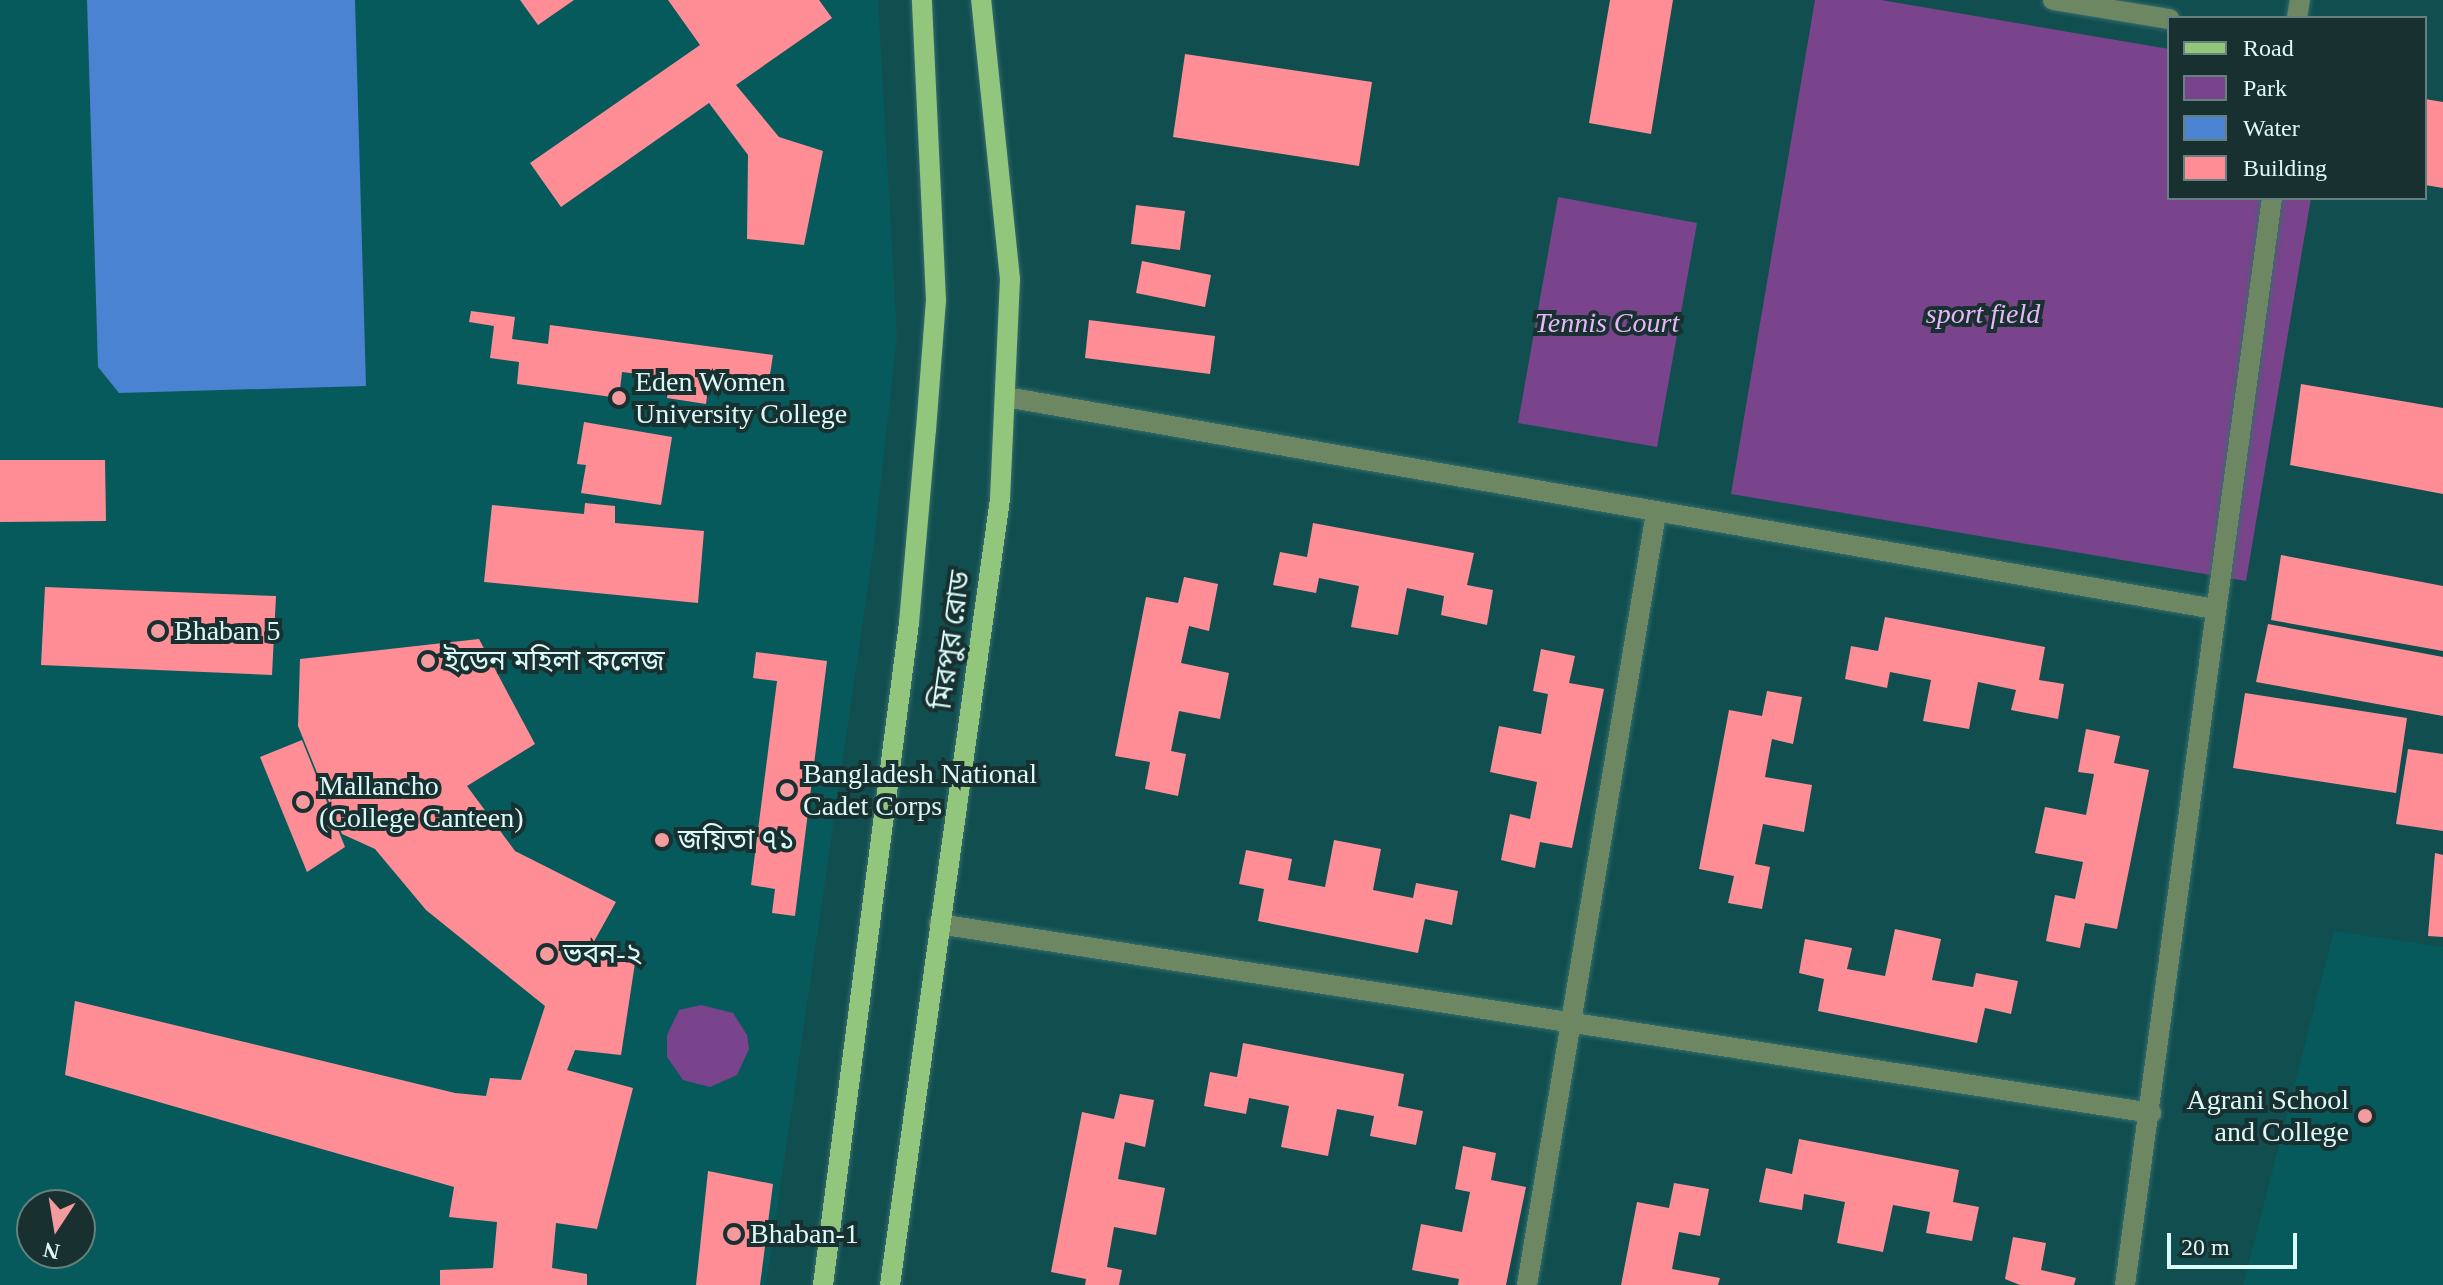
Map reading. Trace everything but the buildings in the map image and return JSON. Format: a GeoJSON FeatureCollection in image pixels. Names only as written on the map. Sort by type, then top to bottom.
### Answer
{"type":"FeatureCollection","features":[{"type":"Feature","properties":{"kind":"main road","name":"মিরপুর রোড"},"geometry":{"type":"LineString","coordinates":[[823,1285],[909,623],[926,430],[936,300],[922,0]]}},
{"type":"Feature","properties":{"kind":"main road","name":"মিরপুর রোড"},"geometry":{"type":"LineString","coordinates":[[890,1285],[1000,499],[1010,279],[981,0]]}},
{"type":"Feature","properties":{"kind":"street"},"geometry":{"type":"LineString","coordinates":[[2053,0],[2167,19]]}},
{"type":"Feature","properties":{"kind":"street"},"geometry":{"type":"LineString","coordinates":[[2125,1285],[2151,1113],[2214,609],[2272,200]]}},
{"type":"Feature","properties":{"kind":"street"},"geometry":{"type":"LineString","coordinates":[[1006,397],[2214,609]]}},
{"type":"Feature","properties":{"kind":"street"},"geometry":{"type":"LineString","coordinates":[[1527,1285],[1656,513]]}},
{"type":"Feature","properties":{"kind":"street"},"geometry":{"type":"LineString","coordinates":[[939,924],[2151,1113]]}},
{"type":"Feature","properties":{"kind":"shaded area","name":"ইডেন মহিলা কলেজ"},"geometry":{"type":"Polygon","coordinates":[[[0,0],[878,0],[897,336],[873,552],[766,1285],[0,1285],[0,0]]]}},
{"type":"Feature","properties":{"kind":"shaded area","name":"Agrani School and College"},"geometry":{"type":"Polygon","coordinates":[[[2334,931],[2443,947],[2443,1285],[2243,1285],[2334,931]]]}},
{"type":"Feature","properties":{"kind":"green space","name":"sport field"},"geometry":{"type":"Polygon","coordinates":[[[1815,0],[1881,0],[2167,49],[2167,200],[2311,200],[2246,581],[1731,494],[1815,0]]]}},
{"type":"Feature","properties":{"kind":"green space","name":"Tennis Court"},"geometry":{"type":"Polygon","coordinates":[[[1558,197],[1697,223],[1657,447],[1518,423],[1558,197]]]}},
{"type":"Feature","properties":{"kind":"green space"},"geometry":{"type":"Polygon","coordinates":[[[701,1005],[733,1013],[747,1035],[749,1049],[737,1075],[710,1087],[683,1080],[667,1057],[667,1035],[679,1010],[701,1005]]]}},
{"type":"Feature","properties":{"kind":"water"},"geometry":{"type":"Polygon","coordinates":[[[87,0],[355,0],[366,386],[119,393],[98,367],[87,0]]]}},
{"type":"Feature","properties":{"kind":"place","name":"Eden Women University College"},"geometry":{"type":"Point","coordinates":[619,398]}},
{"type":"Feature","properties":{"kind":"place","name":"Bhaban 5"},"geometry":{"type":"Point","coordinates":[158,631]}},
{"type":"Feature","properties":{"kind":"place","name":"ইডেন মহিলা কলেজ"},"geometry":{"type":"Point","coordinates":[428,661]}},
{"type":"Feature","properties":{"kind":"place","name":"Bangladesh National Cadet Corps"},"geometry":{"type":"Point","coordinates":[787,790]}},
{"type":"Feature","properties":{"kind":"place","name":"Mallancho (College Canteen)"},"geometry":{"type":"Point","coordinates":[303,802]}},
{"type":"Feature","properties":{"kind":"place","name":"জয়িতা ৭১"},"geometry":{"type":"Point","coordinates":[662,840]}},
{"type":"Feature","properties":{"kind":"place","name":"ভবন-২"},"geometry":{"type":"Point","coordinates":[547,954]}},
{"type":"Feature","properties":{"kind":"place","name":"Agrani School and College"},"geometry":{"type":"Point","coordinates":[2365,1116]}},
{"type":"Feature","properties":{"kind":"place","name":"Bhaban-1"},"geometry":{"type":"Point","coordinates":[734,1234]}}]}
